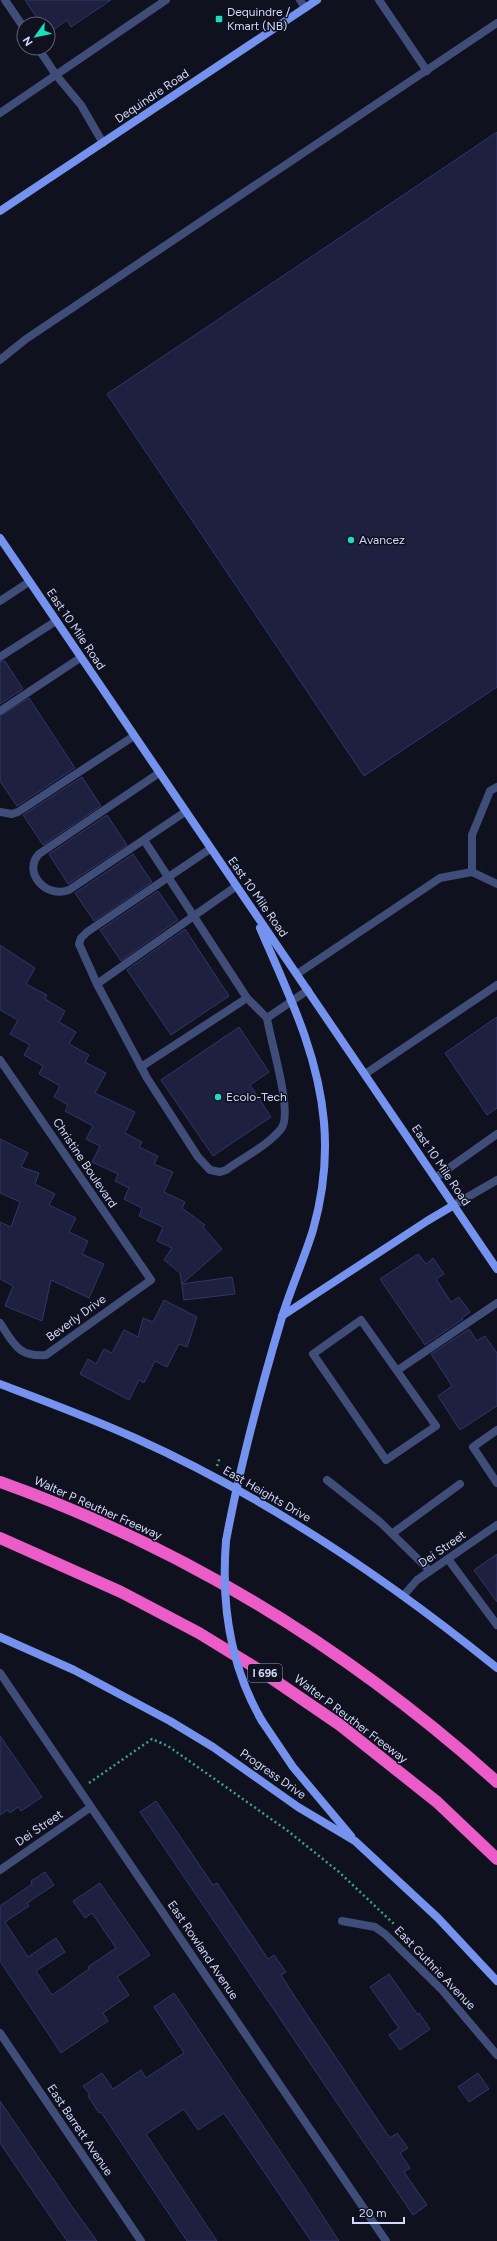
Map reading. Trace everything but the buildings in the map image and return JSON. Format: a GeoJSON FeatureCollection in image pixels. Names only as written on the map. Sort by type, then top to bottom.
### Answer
{"type":"FeatureCollection","features":[{"type":"Feature","properties":{"kind":"highway","name":"Walter P Reuther Freeway"},"geometry":{"type":"LineString","coordinates":[[0,1482],[101,1522],[155,1547],[244,1595],[341,1658],[390,1693],[449,1739],[497,1782]]}},
{"type":"Feature","properties":{"kind":"highway","name":"Walter P Reuther Freeway"},"geometry":{"type":"LineString","coordinates":[[0,1538],[121,1592],[199,1633],[261,1671],[340,1725],[438,1802],[497,1859]]}},
{"type":"Feature","properties":{"kind":"main road","name":"Dequindre Road"},"geometry":{"type":"LineString","coordinates":[[0,212],[316,0]]}},
{"type":"Feature","properties":{"kind":"main road","name":"East 10 Mile Road"},"geometry":{"type":"LineString","coordinates":[[0,538],[235,887],[308,990],[497,1269]]}},
{"type":"Feature","properties":{"kind":"main road"},"geometry":{"type":"LineString","coordinates":[[254,914],[307,1040],[318,1083],[324,1124],[324,1152],[322,1183],[313,1230],[282,1316],[235,1489],[226,1541],[225,1591],[232,1642],[248,1693],[262,1721],[293,1767],[355,1841]]}},
{"type":"Feature","properties":{"kind":"main road"},"geometry":{"type":"LineString","coordinates":[[282,1316],[454,1205]]}},
{"type":"Feature","properties":{"kind":"main road","name":"East Heights Drive"},"geometry":{"type":"LineString","coordinates":[[0,1384],[136,1438],[235,1489],[328,1544],[404,1595],[497,1668]]}},
{"type":"Feature","properties":{"kind":"main road","name":"Progress Drive"},"geometry":{"type":"LineString","coordinates":[[0,1637],[74,1670],[152,1711],[213,1747],[298,1807],[355,1841],[438,1918],[497,1981]]}},
{"type":"Feature","properties":{"kind":"street"},"geometry":{"type":"LineString","coordinates":[[5,0],[16,16]]}},
{"type":"Feature","properties":{"kind":"street"},"geometry":{"type":"LineString","coordinates":[[0,113],[166,0]]}},
{"type":"Feature","properties":{"kind":"street"},"geometry":{"type":"LineString","coordinates":[[300,0],[305,8]]}},
{"type":"Feature","properties":{"kind":"street"},"geometry":{"type":"LineString","coordinates":[[379,0],[427,71]]}},
{"type":"Feature","properties":{"kind":"street"},"geometry":{"type":"LineString","coordinates":[[0,360],[26,339],[497,24]]}},
{"type":"Feature","properties":{"kind":"street"},"geometry":{"type":"LineString","coordinates":[[43,56],[56,75],[81,105],[103,143]]}},
{"type":"Feature","properties":{"kind":"street"},"geometry":{"type":"LineString","coordinates":[[0,601],[29,582]]}},
{"type":"Feature","properties":{"kind":"street"},"geometry":{"type":"LineString","coordinates":[[0,657],[56,621]]}},
{"type":"Feature","properties":{"kind":"street"},"geometry":{"type":"LineString","coordinates":[[0,712],[80,658]]}},
{"type":"Feature","properties":{"kind":"street"},"geometry":{"type":"LineString","coordinates":[[0,812],[12,814],[18,812],[134,736]]}},
{"type":"Feature","properties":{"kind":"street"},"geometry":{"type":"LineString","coordinates":[[159,773],[39,854],[34,859],[34,873],[43,887],[50,892],[62,893],[185,812]]}},
{"type":"Feature","properties":{"kind":"street"},"geometry":{"type":"LineString","coordinates":[[472,872],[472,835],[490,791],[497,787]]}},
{"type":"Feature","properties":{"kind":"street"},"geometry":{"type":"LineString","coordinates":[[144,840],[168,878],[194,916],[246,998],[267,1018],[282,1091],[285,1121],[282,1128],[274,1136],[220,1172],[210,1170],[198,1157],[141,1067],[81,952],[80,944],[82,938],[168,878],[210,849]]}},
{"type":"Feature","properties":{"kind":"street"},"geometry":{"type":"LineString","coordinates":[[297,974],[440,878],[472,872],[497,884]]}},
{"type":"Feature","properties":{"kind":"street"},"geometry":{"type":"LineString","coordinates":[[97,984],[235,887]]}},
{"type":"Feature","properties":{"kind":"street"},"geometry":{"type":"LineString","coordinates":[[365,1074],[497,985]]}},
{"type":"Feature","properties":{"kind":"street"},"geometry":{"type":"LineString","coordinates":[[267,1018],[308,990]]}},
{"type":"Feature","properties":{"kind":"street"},"geometry":{"type":"LineString","coordinates":[[141,1067],[246,998]]}},
{"type":"Feature","properties":{"kind":"street","name":"Christine Boulevard"},"geometry":{"type":"LineString","coordinates":[[0,1060],[151,1280]]}},
{"type":"Feature","properties":{"kind":"street"},"geometry":{"type":"LineString","coordinates":[[435,1178],[497,1134]]}},
{"type":"Feature","properties":{"kind":"street"},"geometry":{"type":"LineString","coordinates":[[454,1205],[497,1180]]}},
{"type":"Feature","properties":{"kind":"street","name":"Beverly Drive"},"geometry":{"type":"LineString","coordinates":[[0,1323],[16,1347],[24,1353],[35,1356],[46,1354],[151,1280]]}},
{"type":"Feature","properties":{"kind":"street"},"geometry":{"type":"LineString","coordinates":[[398,1370],[497,1303]]}},
{"type":"Feature","properties":{"kind":"street"},"geometry":{"type":"LineString","coordinates":[[361,1320],[398,1370],[436,1426],[386,1460],[313,1354],[361,1320]]}},
{"type":"Feature","properties":{"kind":"street"},"geometry":{"type":"LineString","coordinates":[[497,1430],[473,1447],[497,1483]]}},
{"type":"Feature","properties":{"kind":"street"},"geometry":{"type":"LineString","coordinates":[[327,1480],[393,1533],[430,1572]]}},
{"type":"Feature","properties":{"kind":"street"},"geometry":{"type":"LineString","coordinates":[[393,1533],[460,1484]]}},
{"type":"Feature","properties":{"kind":"street","name":"Dei Street"},"geometry":{"type":"LineString","coordinates":[[404,1595],[417,1580],[497,1525]]}},
{"type":"Feature","properties":{"kind":"street"},"geometry":{"type":"LineString","coordinates":[[448,1559],[497,1625]]}},
{"type":"Feature","properties":{"kind":"street","name":"East Rowland Avenue"},"geometry":{"type":"LineString","coordinates":[[0,1673],[386,2241]]}},
{"type":"Feature","properties":{"kind":"street","name":"Dei Street"},"geometry":{"type":"LineString","coordinates":[[0,1870],[91,1807]]}},
{"type":"Feature","properties":{"kind":"street","name":"East Guthrie Avenue"},"geometry":{"type":"LineString","coordinates":[[342,1921],[375,1927],[385,1934],[442,1990],[497,2055]]}},
{"type":"Feature","properties":{"kind":"street","name":"East Barrett Avenue"},"geometry":{"type":"LineString","coordinates":[[0,2033],[141,2241]]}},
{"type":"Feature","properties":{"kind":"path"},"geometry":{"type":"LineString","coordinates":[[89,1784],[152,1739],[168,1746],[294,1835],[339,1872],[409,1938],[407,1939]]}},
{"type":"Feature","properties":{"kind":"place","name":"Dequindre / Kmart (NB)"},"geometry":{"type":"Point","coordinates":[219,19]}},
{"type":"Feature","properties":{"kind":"place","name":"Avancez"},"geometry":{"type":"Point","coordinates":[351,540]}},
{"type":"Feature","properties":{"kind":"place","name":"Ecolo-Tech"},"geometry":{"type":"Point","coordinates":[218,1097]}}]}
